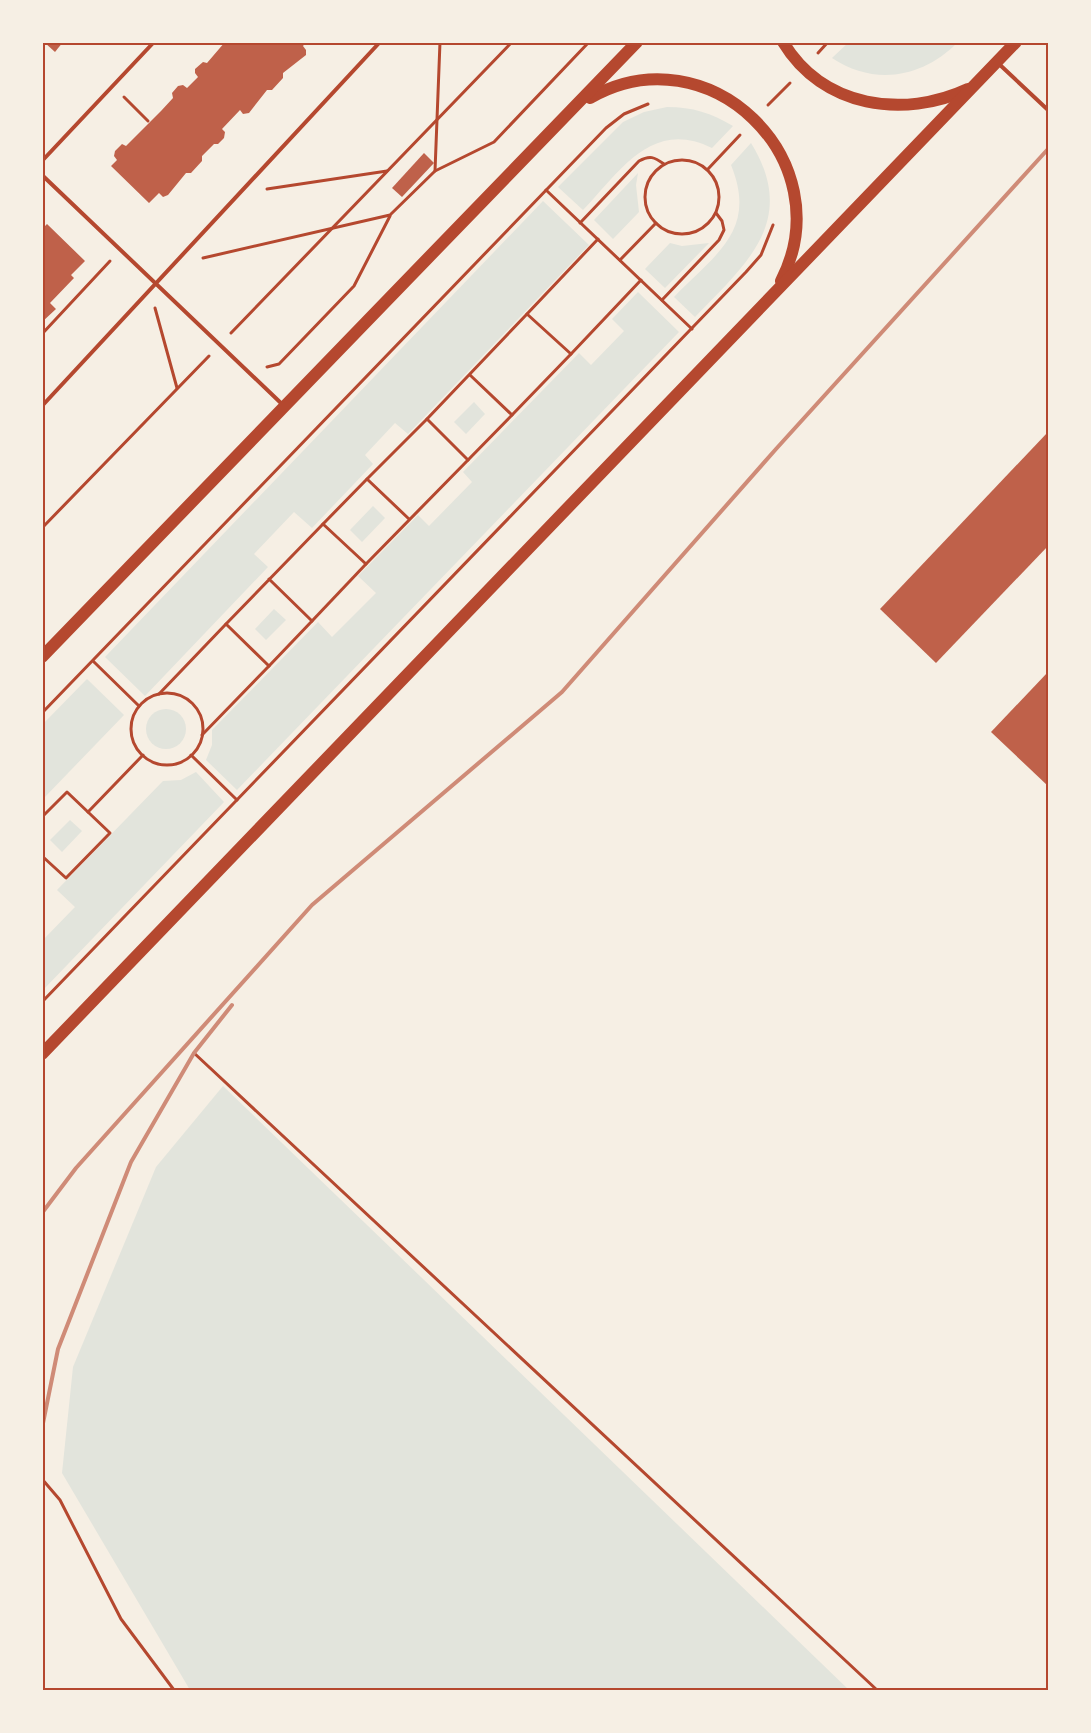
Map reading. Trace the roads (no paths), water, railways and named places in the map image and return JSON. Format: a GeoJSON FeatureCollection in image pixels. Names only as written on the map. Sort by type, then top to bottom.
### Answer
{"type":"FeatureCollection","features":[{"type":"Feature","properties":{"kind":"main road"},"geometry":{"type":"LineString","coordinates":[[42,657],[638,42]]}},
{"type":"Feature","properties":{"kind":"main road"},"geometry":{"type":"LineString","coordinates":[[783,42],[799,64],[817,79],[837,92],[860,100],[883,105],[906,106],[930,103],[952,96],[975,85]]}},
{"type":"Feature","properties":{"kind":"main road"},"geometry":{"type":"LineString","coordinates":[[42,1054],[1016,42]]}},
{"type":"Feature","properties":{"kind":"main road"},"geometry":{"type":"LineString","coordinates":[[579,104],[599,93],[622,84],[645,80],[669,80],[715,91],[735,103],[754,118],[770,135],[782,156],[791,178],[796,201],[797,225],[794,248],[776,292]]}},
{"type":"Feature","properties":{"kind":"lane"},"geometry":{"type":"LineString","coordinates":[[42,161],[154,42]]}},
{"type":"Feature","properties":{"kind":"lane"},"geometry":{"type":"LineString","coordinates":[[42,406],[380,42]]}},
{"type":"Feature","properties":{"kind":"lane"},"geometry":{"type":"LineString","coordinates":[[997,63],[1048,110]]}},
{"type":"Feature","properties":{"kind":"lane"},"geometry":{"type":"LineString","coordinates":[[42,175],[285,407]]}},
{"type":"Feature","properties":{"kind":"railway"},"geometry":{"type":"LineString","coordinates":[[42,1213],[76,1168],[312,905],[562,692],[776,449],[1048,149]]}},
{"type":"Feature","properties":{"kind":"railway"},"geometry":{"type":"LineString","coordinates":[[42,1428],[58,1349],[131,1162],[194,1053],[232,1005]]}}]}
